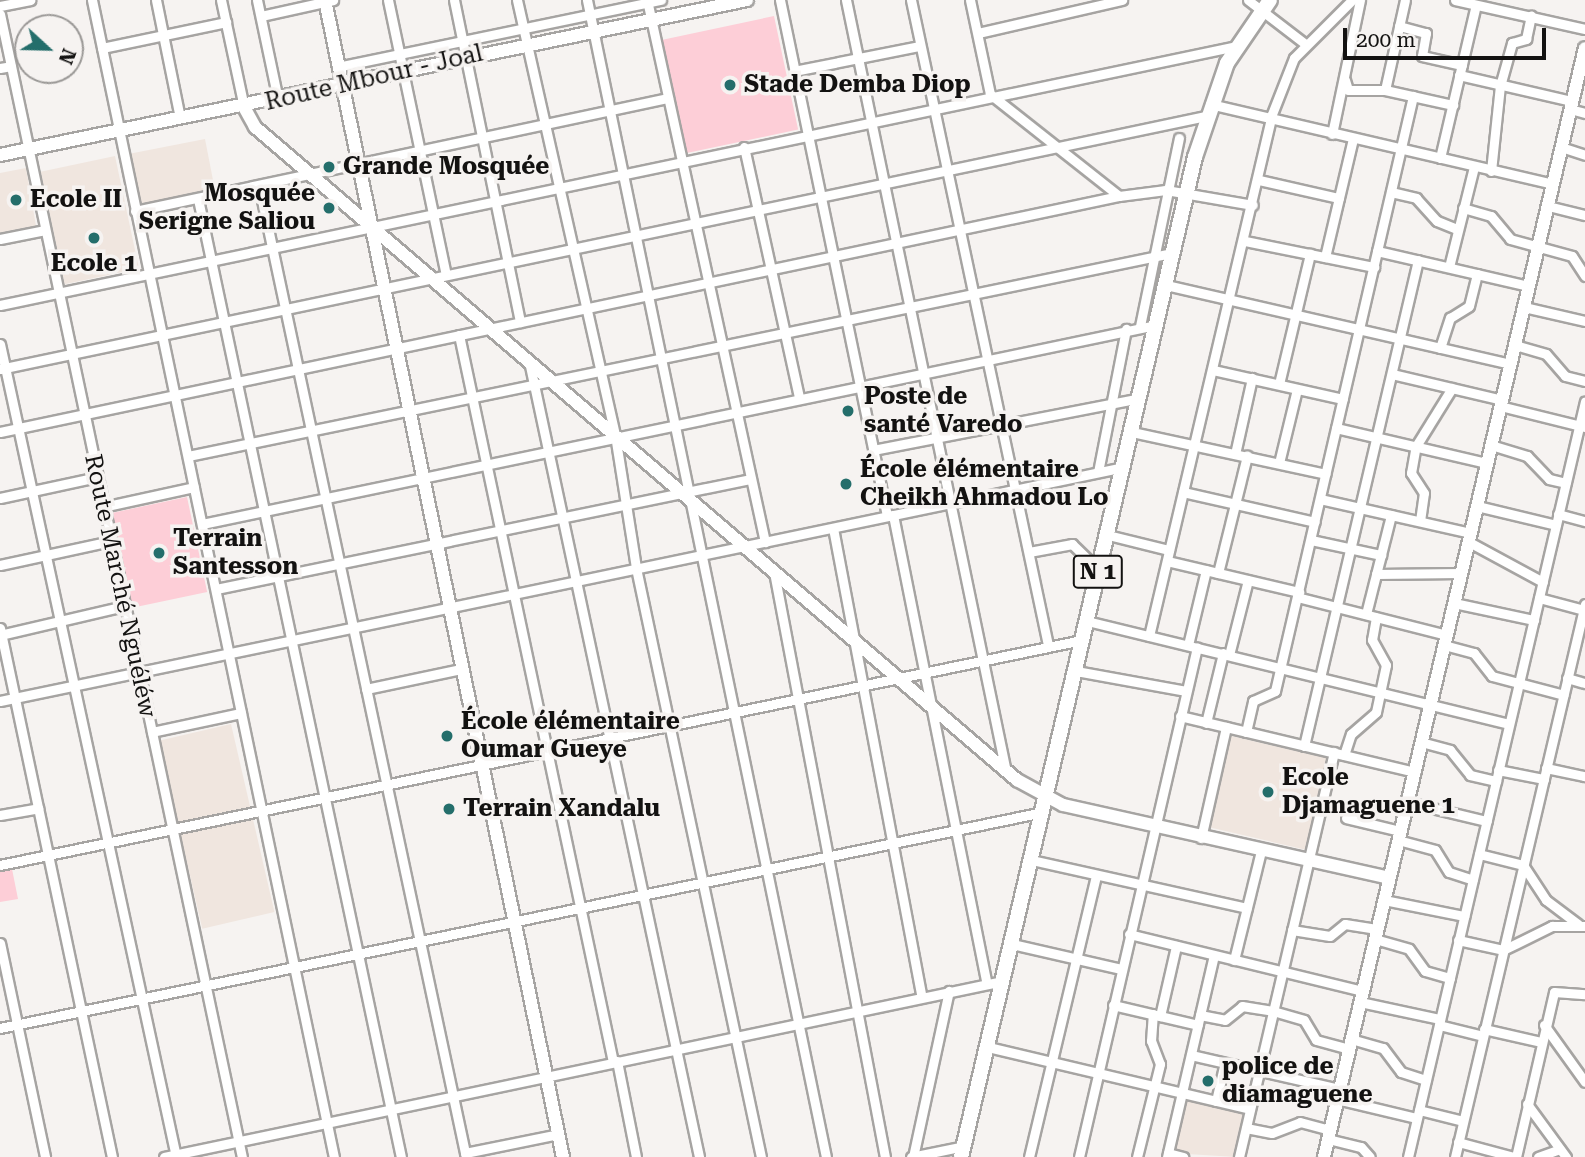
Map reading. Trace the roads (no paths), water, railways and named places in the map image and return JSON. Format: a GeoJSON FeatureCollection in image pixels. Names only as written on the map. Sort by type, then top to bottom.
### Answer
{"type":"FeatureCollection","features":[{"type":"Feature","properties":{"kind":"highway","name":"N 1"},"geometry":{"type":"LineString","coordinates":[[962,1151],[1108,536],[1172,253],[1208,110],[1237,46],[1266,4]]}},
{"type":"Feature","properties":{"kind":"main road","name":"Route Mbour - Joal"},"geometry":{"type":"LineString","coordinates":[[0,155],[278,100],[592,30],[747,0]]}},
{"type":"Feature","properties":{"kind":"main road"},"geometry":{"type":"LineString","coordinates":[[328,1],[337,68],[356,162],[563,1157]]}},
{"type":"Feature","properties":{"kind":"main road"},"geometry":{"type":"LineString","coordinates":[[1324,1157],[1585,50]]}},
{"type":"Feature","properties":{"kind":"main road"},"geometry":{"type":"LineString","coordinates":[[244,107],[255,127],[615,435],[689,492],[744,546],[1044,805],[1390,878]]}},
{"type":"Feature","properties":{"kind":"street"},"geometry":{"type":"LineString","coordinates":[[0,6],[30,0]]}},
{"type":"Feature","properties":{"kind":"street"},"geometry":{"type":"LineString","coordinates":[[92,0],[334,1157]]}},
{"type":"Feature","properties":{"kind":"street"},"geometry":{"type":"LineString","coordinates":[[156,0],[180,118]]}},
{"type":"Feature","properties":{"kind":"street"},"geometry":{"type":"LineString","coordinates":[[222,0],[244,107]]}},
{"type":"Feature","properties":{"kind":"street"},"geometry":{"type":"LineString","coordinates":[[257,0],[278,100]]}},
{"type":"Feature","properties":{"kind":"street"},"geometry":{"type":"LineString","coordinates":[[388,0],[446,275]]}},
{"type":"Feature","properties":{"kind":"street"},"geometry":{"type":"LineString","coordinates":[[454,0],[520,322]]}},
{"type":"Feature","properties":{"kind":"street"},"geometry":{"type":"LineString","coordinates":[[517,0],[581,309],[615,435],[636,568],[761,1157]]}},
{"type":"Feature","properties":{"kind":"street"},"geometry":{"type":"LineString","coordinates":[[587,0],[801,1022],[826,1157]]}},
{"type":"Feature","properties":{"kind":"street"},"geometry":{"type":"LineString","coordinates":[[337,68],[661,0]]}},
{"type":"Feature","properties":{"kind":"street"},"geometry":{"type":"LineString","coordinates":[[780,0],[873,450],[934,712],[954,826],[987,984]]}},
{"type":"Feature","properties":{"kind":"street"},"geometry":{"type":"LineString","coordinates":[[846,0],[987,657],[1006,772]]}},
{"type":"Feature","properties":{"kind":"street"},"geometry":{"type":"LineString","coordinates":[[911,0],[1048,645]]}},
{"type":"Feature","properties":{"kind":"street"},"geometry":{"type":"LineString","coordinates":[[970,0],[990,94],[1119,196]]}},
{"type":"Feature","properties":{"kind":"street"},"geometry":{"type":"LineString","coordinates":[[978,33],[1122,0]]}},
{"type":"Feature","properties":{"kind":"street"},"geometry":{"type":"LineString","coordinates":[[1248,0],[1266,4],[1304,43]]}},
{"type":"Feature","properties":{"kind":"street"},"geometry":{"type":"LineString","coordinates":[[1149,636],[1245,241],[1270,120],[1304,43],[1352,0]]}},
{"type":"Feature","properties":{"kind":"street"},"geometry":{"type":"LineString","coordinates":[[1332,134],[1360,0]]}},
{"type":"Feature","properties":{"kind":"street"},"geometry":{"type":"LineString","coordinates":[[1385,90],[1405,0]]}},
{"type":"Feature","properties":{"kind":"street"},"geometry":{"type":"LineString","coordinates":[[1455,0],[1585,29]]}},
{"type":"Feature","properties":{"kind":"street"},"geometry":{"type":"LineString","coordinates":[[1506,12],[1508,0]]}},
{"type":"Feature","properties":{"kind":"street"},"geometry":{"type":"LineString","coordinates":[[261,16],[328,1]]}},
{"type":"Feature","properties":{"kind":"street"},"geometry":{"type":"LineString","coordinates":[[647,1],[706,282],[765,542]]}},
{"type":"Feature","properties":{"kind":"street"},"geometry":{"type":"LineString","coordinates":[[1440,158],[1476,5]]}},
{"type":"Feature","properties":{"kind":"street","name":"Route Marché Nguéléw"},"geometry":{"type":"LineString","coordinates":[[0,14],[242,1157]]}},
{"type":"Feature","properties":{"kind":"street"},"geometry":{"type":"LineString","coordinates":[[1491,171],[1500,86],[1513,40],[1526,38],[1531,16]]}},
{"type":"Feature","properties":{"kind":"street"},"geometry":{"type":"LineString","coordinates":[[102,48],[226,22]]}},
{"type":"Feature","properties":{"kind":"street"},"geometry":{"type":"LineString","coordinates":[[1399,26],[1426,33],[1422,56],[1462,65]]}},
{"type":"Feature","properties":{"kind":"street"},"geometry":{"type":"LineString","coordinates":[[794,71],[919,46]]}},
{"type":"Feature","properties":{"kind":"street"},"geometry":{"type":"LineString","coordinates":[[0,304],[371,226],[433,209],[1237,46]]}},
{"type":"Feature","properties":{"kind":"street"},"geometry":{"type":"LineString","coordinates":[[0,68],[11,65]]}},
{"type":"Feature","properties":{"kind":"street"},"geometry":{"type":"LineString","coordinates":[[1459,75],[1571,105],[1585,113]]}},
{"type":"Feature","properties":{"kind":"street"},"geometry":{"type":"LineString","coordinates":[[1345,80],[1348,90],[1385,90],[1452,105]]}},
{"type":"Feature","properties":{"kind":"street"},"geometry":{"type":"LineString","coordinates":[[1246,732],[1253,701],[1275,691],[1413,96]]}},
{"type":"Feature","properties":{"kind":"street"},"geometry":{"type":"LineString","coordinates":[[135,211],[259,186],[309,172],[420,148],[668,98]]}},
{"type":"Feature","properties":{"kind":"street"},"geometry":{"type":"LineString","coordinates":[[3,368],[1059,148],[1208,110],[1270,120],[1553,184]]}},
{"type":"Feature","properties":{"kind":"street"},"geometry":{"type":"LineString","coordinates":[[1140,326],[1152,257],[1179,138]]}},
{"type":"Feature","properties":{"kind":"street"},"geometry":{"type":"LineString","coordinates":[[1325,257],[1353,138]]}},
{"type":"Feature","properties":{"kind":"street"},"geometry":{"type":"LineString","coordinates":[[744,147],[799,398]]}},
{"type":"Feature","properties":{"kind":"street"},"geometry":{"type":"LineString","coordinates":[[1561,147],[1585,155]]}},
{"type":"Feature","properties":{"kind":"street"},"geometry":{"type":"LineString","coordinates":[[1448,267],[1474,167]]}},
{"type":"Feature","properties":{"kind":"street"},"geometry":{"type":"LineString","coordinates":[[1259,180],[1339,198]]}},
{"type":"Feature","properties":{"kind":"street"},"geometry":{"type":"LineString","coordinates":[[259,186],[466,1155],[558,1134]]}},
{"type":"Feature","properties":{"kind":"street"},"geometry":{"type":"LineString","coordinates":[[0,432],[1119,196],[1166,190],[1253,205]]}},
{"type":"Feature","properties":{"kind":"street"},"geometry":{"type":"LineString","coordinates":[[1391,192],[1416,198],[1437,221],[1457,229]]}},
{"type":"Feature","properties":{"kind":"street"},"geometry":{"type":"LineString","coordinates":[[198,199],[401,1157]]}},
{"type":"Feature","properties":{"kind":"street"},"geometry":{"type":"LineString","coordinates":[[1548,206],[1585,215]]}},
{"type":"Feature","properties":{"kind":"street"},"geometry":{"type":"LineString","coordinates":[[1463,208],[1491,216],[1505,236],[1575,258],[1585,276]]}},
{"type":"Feature","properties":{"kind":"street"},"geometry":{"type":"LineString","coordinates":[[0,239],[45,230]]}},
{"type":"Feature","properties":{"kind":"street"},"geometry":{"type":"LineString","coordinates":[[1245,241],[1374,268]]}},
{"type":"Feature","properties":{"kind":"street"},"geometry":{"type":"LineString","coordinates":[[1377,251],[1529,286]]}},
{"type":"Feature","properties":{"kind":"street"},"geometry":{"type":"LineString","coordinates":[[188,456],[913,304],[1172,253]]}},
{"type":"Feature","properties":{"kind":"street"},"geometry":{"type":"LineString","coordinates":[[1279,384],[1310,254]]}},
{"type":"Feature","properties":{"kind":"street"},"geometry":{"type":"LineString","coordinates":[[1304,746],[1348,548],[1418,260]]}},
{"type":"Feature","properties":{"kind":"street"},"geometry":{"type":"LineString","coordinates":[[1440,348],[1450,318],[1469,306],[1477,274]]}},
{"type":"Feature","properties":{"kind":"street"},"geometry":{"type":"LineString","coordinates":[[1166,285],[1510,364]]}},
{"type":"Feature","properties":{"kind":"street"},"geometry":{"type":"LineString","coordinates":[[1524,307],[1585,321]]}},
{"type":"Feature","properties":{"kind":"street"},"geometry":{"type":"LineString","coordinates":[[202,524],[487,466],[615,435],[1140,326],[1156,325]]}},
{"type":"Feature","properties":{"kind":"street"},"geometry":{"type":"LineString","coordinates":[[1098,472],[1115,402],[1126,329]]}},
{"type":"Feature","properties":{"kind":"street"},"geometry":{"type":"LineString","coordinates":[[459,335],[636,1157]]}},
{"type":"Feature","properties":{"kind":"street"},"geometry":{"type":"LineString","coordinates":[[0,344],[3,368],[35,491],[176,1156]]}},
{"type":"Feature","properties":{"kind":"street"},"geometry":{"type":"LineString","coordinates":[[1515,345],[1546,354],[1565,376],[1585,381]]}},
{"type":"Feature","properties":{"kind":"street"},"geometry":{"type":"LineString","coordinates":[[529,359],[699,1157]]}},
{"type":"Feature","properties":{"kind":"street"},"geometry":{"type":"LineString","coordinates":[[1213,370],[1343,399]]}},
{"type":"Feature","properties":{"kind":"street"},"geometry":{"type":"LineString","coordinates":[[1392,374],[1452,388],[1582,427]]}},
{"type":"Feature","properties":{"kind":"street"},"geometry":{"type":"LineString","coordinates":[[1234,454],[1252,378]]}},
{"type":"Feature","properties":{"kind":"street"},"geometry":{"type":"LineString","coordinates":[[1279,463],[1297,388]]}},
{"type":"Feature","properties":{"kind":"street"},"geometry":{"type":"LineString","coordinates":[[1420,521],[1424,493],[1411,472],[1416,446],[1424,426],[1446,408],[1452,388]]}},
{"type":"Feature","properties":{"kind":"street"},"geometry":{"type":"LineString","coordinates":[[873,450],[1140,398]]}},
{"type":"Feature","properties":{"kind":"street"},"geometry":{"type":"LineString","coordinates":[[1408,1157],[1557,520],[1582,427],[1585,401]]}},
{"type":"Feature","properties":{"kind":"street"},"geometry":{"type":"LineString","coordinates":[[1336,428],[1487,463]]}},
{"type":"Feature","properties":{"kind":"street"},"geometry":{"type":"LineString","coordinates":[[1132,432],[1326,474]]}},
{"type":"Feature","properties":{"kind":"street"},"geometry":{"type":"LineString","coordinates":[[1492,445],[1527,456],[1549,479],[1566,483]]}},
{"type":"Feature","properties":{"kind":"street"},"geometry":{"type":"LineString","coordinates":[[1218,573],[1247,456]]}},
{"type":"Feature","properties":{"kind":"street"},"geometry":{"type":"LineString","coordinates":[[0,701],[1124,467]]}},
{"type":"Feature","properties":{"kind":"street"},"geometry":{"type":"LineString","coordinates":[[0,498],[97,478]]}},
{"type":"Feature","properties":{"kind":"street"},"geometry":{"type":"LineString","coordinates":[[216,589],[750,479]]}},
{"type":"Feature","properties":{"kind":"street"},"geometry":{"type":"LineString","coordinates":[[103,507],[194,487]]}},
{"type":"Feature","properties":{"kind":"street"},"geometry":{"type":"LineString","coordinates":[[1183,492],[1315,522]]}},
{"type":"Feature","properties":{"kind":"street"},"geometry":{"type":"LineString","coordinates":[[1320,499],[1420,521],[1470,537],[1543,582]]}},
{"type":"Feature","properties":{"kind":"street"},"geometry":{"type":"LineString","coordinates":[[1477,506],[1557,520],[1585,521]]}},
{"type":"Feature","properties":{"kind":"street"},"geometry":{"type":"LineString","coordinates":[[1344,755],[1351,734],[1374,716],[1386,665],[1372,640],[1371,616],[1376,574],[1391,515]]}},
{"type":"Feature","properties":{"kind":"street"},"geometry":{"type":"LineString","coordinates":[[833,528],[922,997]]}},
{"type":"Feature","properties":{"kind":"street"},"geometry":{"type":"LineString","coordinates":[[1108,536],[1169,550]]}},
{"type":"Feature","properties":{"kind":"street"},"geometry":{"type":"LineString","coordinates":[[1311,540],[1381,555]]}},
{"type":"Feature","properties":{"kind":"street"},"geometry":{"type":"LineString","coordinates":[[0,565],[111,541]]}},
{"type":"Feature","properties":{"kind":"street"},"geometry":{"type":"LineString","coordinates":[[1029,552],[1072,544],[1099,570]]}},
{"type":"Feature","properties":{"kind":"street"},"geometry":{"type":"LineString","coordinates":[[1167,561],[1298,594],[1446,640],[1474,653],[1492,676],[1564,695]]}},
{"type":"Feature","properties":{"kind":"street"},"geometry":{"type":"LineString","coordinates":[[1376,574],[1405,578],[1426,569],[1461,573]]}},
{"type":"Feature","properties":{"kind":"street"},"geometry":{"type":"LineString","coordinates":[[1079,1157],[1186,691],[1206,570]]}},
{"type":"Feature","properties":{"kind":"street"},"geometry":{"type":"LineString","coordinates":[[774,572],[794,699],[827,853],[885,1157]]}},
{"type":"Feature","properties":{"kind":"street"},"geometry":{"type":"LineString","coordinates":[[1206,723],[1248,580]]}},
{"type":"Feature","properties":{"kind":"street"},"geometry":{"type":"LineString","coordinates":[[1455,1157],[1567,678],[1583,622],[1584,607],[1539,598]]}},
{"type":"Feature","properties":{"kind":"street"},"geometry":{"type":"LineString","coordinates":[[1454,603],[1534,620]]}},
{"type":"Feature","properties":{"kind":"street"},"geometry":{"type":"LineString","coordinates":[[112,1157],[0,632],[125,606]]}},
{"type":"Feature","properties":{"kind":"street"},"geometry":{"type":"LineString","coordinates":[[1087,621],[1509,723]]}},
{"type":"Feature","properties":{"kind":"street"},"geometry":{"type":"LineString","coordinates":[[0,865],[987,657],[1082,640]]}},
{"type":"Feature","properties":{"kind":"street"},"geometry":{"type":"LineString","coordinates":[[366,689],[461,669]]}},
{"type":"Feature","properties":{"kind":"street"},"geometry":{"type":"LineString","coordinates":[[1076,671],[1186,691]]}},
{"type":"Feature","properties":{"kind":"street"},"geometry":{"type":"LineString","coordinates":[[1567,678],[1585,683]]}},
{"type":"Feature","properties":{"kind":"street"},"geometry":{"type":"LineString","coordinates":[[152,732],[241,713]]}},
{"type":"Feature","properties":{"kind":"street"},"geometry":{"type":"LineString","coordinates":[[1180,716],[1415,772]]}},
{"type":"Feature","properties":{"kind":"street"},"geometry":{"type":"LineString","coordinates":[[1201,838],[1226,727]]}},
{"type":"Feature","properties":{"kind":"street"},"geometry":{"type":"LineString","coordinates":[[1421,742],[1450,750],[1470,775],[1496,780]]}},
{"type":"Feature","properties":{"kind":"street"},"geometry":{"type":"LineString","coordinates":[[1239,1157],[1334,752]]}},
{"type":"Feature","properties":{"kind":"street"},"geometry":{"type":"LineString","coordinates":[[1546,768],[1585,776]]}},
{"type":"Feature","properties":{"kind":"street"},"geometry":{"type":"LineString","coordinates":[[1498,770],[1544,779]]}},
{"type":"Feature","properties":{"kind":"street"},"geometry":{"type":"LineString","coordinates":[[1407,802],[1487,821]]}},
{"type":"Feature","properties":{"kind":"street"},"geometry":{"type":"LineString","coordinates":[[0,1028],[1044,805]]}},
{"type":"Feature","properties":{"kind":"street"},"geometry":{"type":"LineString","coordinates":[[0,815],[38,808]]}},
{"type":"Feature","properties":{"kind":"street"},"geometry":{"type":"LineString","coordinates":[[1346,818],[1435,850],[1449,872],[1473,880]]}},
{"type":"Feature","properties":{"kind":"street"},"geometry":{"type":"LineString","coordinates":[[1234,960],[1261,851]]}},
{"type":"Feature","properties":{"kind":"street"},"geometry":{"type":"LineString","coordinates":[[1479,854],[1523,865],[1546,900],[1581,925]]}},
{"type":"Feature","properties":{"kind":"street"},"geometry":{"type":"LineString","coordinates":[[1032,860],[1247,908]]}},
{"type":"Feature","properties":{"kind":"street"},"geometry":{"type":"LineString","coordinates":[[1030,1157],[1096,875]]}},
{"type":"Feature","properties":{"kind":"street"},"geometry":{"type":"LineString","coordinates":[[1384,900],[1464,916]]}},
{"type":"Feature","properties":{"kind":"street"},"geometry":{"type":"LineString","coordinates":[[1292,930],[1330,936],[1345,925],[1376,934],[1409,949],[1425,971],[1450,978]]}},
{"type":"Feature","properties":{"kind":"street"},"geometry":{"type":"LineString","coordinates":[[1458,940],[1503,950],[1552,926],[1581,925]]}},
{"type":"Feature","properties":{"kind":"street"},"geometry":{"type":"LineString","coordinates":[[1129,934],[1282,972],[1439,1022],[1483,1033],[1541,1042]]}},
{"type":"Feature","properties":{"kind":"street"},"geometry":{"type":"LineString","coordinates":[[0,943],[45,1157]]}},
{"type":"Feature","properties":{"kind":"street"},"geometry":{"type":"LineString","coordinates":[[1012,944],[1121,969]]}},
{"type":"Feature","properties":{"kind":"street"},"geometry":{"type":"LineString","coordinates":[[1137,1157],[1160,1064],[1150,1037],[1176,946]]}},
{"type":"Feature","properties":{"kind":"street"},"geometry":{"type":"LineString","coordinates":[[1183,1157],[1167,1155],[1214,955]]}},
{"type":"Feature","properties":{"kind":"street"},"geometry":{"type":"LineString","coordinates":[[163,1157],[1003,981]]}},
{"type":"Feature","properties":{"kind":"street"},"geometry":{"type":"LineString","coordinates":[[1458,1142],[1515,1157],[1544,1025],[1557,988],[1585,994]]}},
{"type":"Feature","properties":{"kind":"street"},"geometry":{"type":"LineString","coordinates":[[949,991],[913,1157],[962,1151]]}},
{"type":"Feature","properties":{"kind":"street"},"geometry":{"type":"LineString","coordinates":[[1114,1005],[1157,1015],[1199,1020],[1225,1020],[1242,1006],[1273,1011],[1304,1020],[1316,1040],[1384,1048],[1401,1072],[1426,1080]]}},
{"type":"Feature","properties":{"kind":"street"},"geometry":{"type":"LineString","coordinates":[[1544,1025],[1585,1082]]}},
{"type":"Feature","properties":{"kind":"street"},"geometry":{"type":"LineString","coordinates":[[988,1046],[1250,1109]]}},
{"type":"Feature","properties":{"kind":"street"},"geometry":{"type":"LineString","coordinates":[[1191,1055],[1259,1070],[1418,1114],[1463,1121]]}},
{"type":"Feature","properties":{"kind":"street"},"geometry":{"type":"LineString","coordinates":[[1216,1101],[1225,1063]]}},
{"type":"Feature","properties":{"kind":"street"},"geometry":{"type":"LineString","coordinates":[[1527,1104],[1563,1153],[1538,1157]]}},
{"type":"Feature","properties":{"kind":"street"},"geometry":{"type":"LineString","coordinates":[[1246,1128],[1272,1133],[1300,1122],[1361,1147],[1370,1157]]}},
{"type":"Feature","properties":{"kind":"place","name":"Stade Demba Diop"},"geometry":{"type":"Point","coordinates":[730,85]}},
{"type":"Feature","properties":{"kind":"place","name":"Grande Mosquée"},"geometry":{"type":"Point","coordinates":[329,167]}},
{"type":"Feature","properties":{"kind":"place","name":"Ecole II"},"geometry":{"type":"Point","coordinates":[16,200]}},
{"type":"Feature","properties":{"kind":"place","name":"Mosquée Serigne Saliou"},"geometry":{"type":"Point","coordinates":[329,208]}},
{"type":"Feature","properties":{"kind":"place","name":"Ecole 1"},"geometry":{"type":"Point","coordinates":[94,238]}},
{"type":"Feature","properties":{"kind":"place","name":"Poste de santé Varedo"},"geometry":{"type":"Point","coordinates":[848,411]}},
{"type":"Feature","properties":{"kind":"place","name":"École élémentaire Cheikh Ahmadou Lo"},"geometry":{"type":"Point","coordinates":[846,484]}},
{"type":"Feature","properties":{"kind":"place","name":"Terrain Santesson"},"geometry":{"type":"Point","coordinates":[159,553]}},
{"type":"Feature","properties":{"kind":"place","name":"École élémentaire Oumar Gueye"},"geometry":{"type":"Point","coordinates":[447,736]}},
{"type":"Feature","properties":{"kind":"place","name":"Ecole Djamaguene 1"},"geometry":{"type":"Point","coordinates":[1268,792]}},
{"type":"Feature","properties":{"kind":"place","name":"Terrain Xandalu"},"geometry":{"type":"Point","coordinates":[449,809]}},
{"type":"Feature","properties":{"kind":"place","name":"police de diamaguene"},"geometry":{"type":"Point","coordinates":[1208,1081]}}]}
